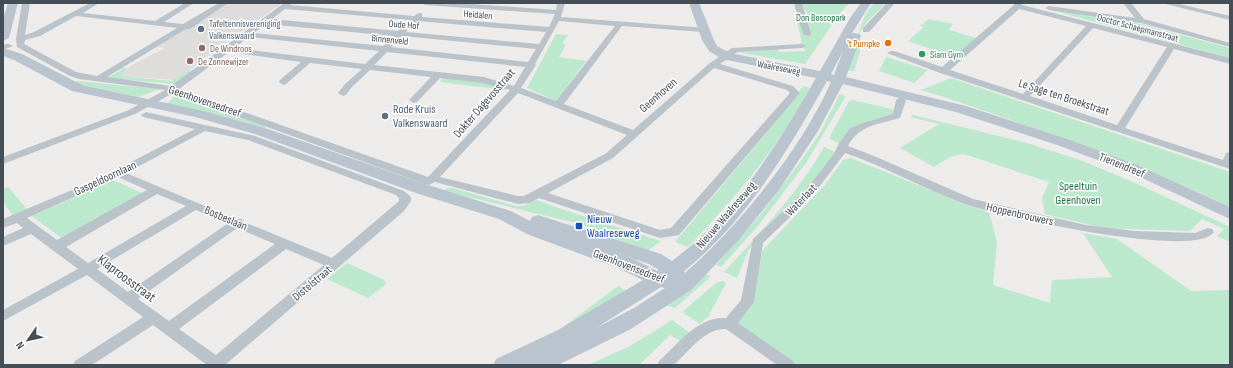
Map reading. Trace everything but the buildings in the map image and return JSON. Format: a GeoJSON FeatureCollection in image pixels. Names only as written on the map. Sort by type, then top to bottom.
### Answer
{"type":"FeatureCollection","features":[{"type":"Feature","properties":{"kind":"street","name":"Geenhovensedreef"},"geometry":{"type":"LineString","coordinates":[[13,3],[5,44],[18,57],[77,88],[146,109],[192,118],[207,123],[400,193],[406,200]]}},
{"type":"Feature","properties":{"kind":"street"},"geometry":{"type":"LineString","coordinates":[[26,3],[20,39],[37,34],[95,3]]}},
{"type":"Feature","properties":{"kind":"street"},"geometry":{"type":"LineString","coordinates":[[157,23],[190,3]]}},
{"type":"Feature","properties":{"kind":"street"},"geometry":{"type":"LineString","coordinates":[[98,79],[188,27],[224,3]]}},
{"type":"Feature","properties":{"kind":"street"},"geometry":{"type":"LineString","coordinates":[[425,3],[559,11],[620,24],[703,30]]}},
{"type":"Feature","properties":{"kind":"street"},"geometry":{"type":"LineString","coordinates":[[343,94],[344,89],[365,72],[367,67],[431,3]]}},
{"type":"Feature","properties":{"kind":"street","name":"Waalreseweg"},"geometry":{"type":"LineString","coordinates":[[694,3],[703,30],[713,48],[748,64],[830,80]]}},
{"type":"Feature","properties":{"kind":"street"},"geometry":{"type":"LineString","coordinates":[[798,3],[807,34]]}},
{"type":"Feature","properties":{"kind":"street","name":"Nieuwe Waalreseweg"},"geometry":{"type":"LineString","coordinates":[[830,80],[855,18],[866,3]]}},
{"type":"Feature","properties":{"kind":"street","name":"Nieuwe Waalreseweg"},"geometry":{"type":"LineString","coordinates":[[520,364],[608,333],[644,312],[672,278],[741,201],[830,80],[850,46],[870,3]]}},
{"type":"Feature","properties":{"kind":"street"},"geometry":{"type":"LineString","coordinates":[[866,30],[891,3]]}},
{"type":"Feature","properties":{"kind":"street"},"geometry":{"type":"LineString","coordinates":[[1127,3],[1141,21]]}},
{"type":"Feature","properties":{"kind":"street"},"geometry":{"type":"LineString","coordinates":[[1166,3],[1230,18]]}},
{"type":"Feature","properties":{"kind":"street"},"geometry":{"type":"LineString","coordinates":[[943,71],[1018,4]]}},
{"type":"Feature","properties":{"kind":"street","name":"Doctor Schaepmanstraat"},"geometry":{"type":"LineString","coordinates":[[1018,4],[1141,21],[1230,45]]}},
{"type":"Feature","properties":{"kind":"street","name":"Doctor Schaepmanstraat"},"geometry":{"type":"LineString","coordinates":[[1018,4],[1230,62]]}},
{"type":"Feature","properties":{"kind":"street"},"geometry":{"type":"LineString","coordinates":[[3,161],[146,109],[286,5]]}},
{"type":"Feature","properties":{"kind":"street","name":"Heidalen"},"geometry":{"type":"LineString","coordinates":[[286,5],[416,19],[551,30]]}},
{"type":"Feature","properties":{"kind":"street","name":"Dokter Dagevosstraat"},"geometry":{"type":"LineString","coordinates":[[428,183],[516,89],[542,47],[559,11]]}},
{"type":"Feature","properties":{"kind":"street"},"geometry":{"type":"LineString","coordinates":[[75,14],[188,27]]}},
{"type":"Feature","properties":{"kind":"street","name":"Oude Hof"},"geometry":{"type":"LineString","coordinates":[[264,21],[542,47]]}},
{"type":"Feature","properties":{"kind":"street"},"geometry":{"type":"LineString","coordinates":[[558,105],[620,24]]}},
{"type":"Feature","properties":{"kind":"street"},"geometry":{"type":"LineString","coordinates":[[1024,98],[1091,25]]}},
{"type":"Feature","properties":{"kind":"street","name":"Binnenveld"},"geometry":{"type":"LineString","coordinates":[[246,34],[532,65]]}},
{"type":"Feature","properties":{"kind":"street","name":"Geenhovensedreef"},"geometry":{"type":"LineString","coordinates":[[20,39],[20,45],[73,74],[98,79],[165,87],[287,129],[428,183],[505,215],[533,230],[672,278]]}},
{"type":"Feature","properties":{"kind":"street","name":"Geenhoven"},"geometry":{"type":"LineString","coordinates":[[540,194],[609,156],[713,65],[730,57],[734,50],[802,46]]}},
{"type":"Feature","properties":{"kind":"street"},"geometry":{"type":"LineString","coordinates":[[1119,129],[1172,46]]}},
{"type":"Feature","properties":{"kind":"street"},"geometry":{"type":"LineString","coordinates":[[227,49],[437,76],[484,80],[516,89],[634,134]]}},
{"type":"Feature","properties":{"kind":"street","name":"Le Sage ten Broekstraat"},"geometry":{"type":"LineString","coordinates":[[891,53],[1228,166]]}},
{"type":"Feature","properties":{"kind":"street"},"geometry":{"type":"LineString","coordinates":[[283,82],[308,60]]}},
{"type":"Feature","properties":{"kind":"street"},"geometry":{"type":"LineString","coordinates":[[540,194],[660,234],[675,232],[795,93],[790,88],[713,65]]}},
{"type":"Feature","properties":{"kind":"street"},"geometry":{"type":"LineString","coordinates":[[414,100],[437,76]]}},
{"type":"Feature","properties":{"kind":"street","name":"Tienendreef"},"geometry":{"type":"LineString","coordinates":[[830,80],[901,100],[1009,125]]}},
{"type":"Feature","properties":{"kind":"street","name":"Tienendreef"},"geometry":{"type":"LineString","coordinates":[[830,80],[937,102],[1065,143],[1132,168],[1230,214]]}},
{"type":"Feature","properties":{"kind":"street","name":"Waterlaat"},"geometry":{"type":"LineString","coordinates":[[729,324],[746,305],[758,242],[809,194],[853,131],[863,126],[897,116],[901,100]]}},
{"type":"Feature","properties":{"kind":"street","name":"Geenhovensedreef"},"geometry":{"type":"LineString","coordinates":[[207,123],[260,131],[428,183],[518,200],[526,200],[540,194]]}},
{"type":"Feature","properties":{"kind":"street","name":"Gaspeldoornlaan"},"geometry":{"type":"LineString","coordinates":[[3,224],[117,173],[207,123]]}},
{"type":"Feature","properties":{"kind":"street","name":"Hoppenbrouwers"},"geometry":{"type":"LineString","coordinates":[[842,148],[870,158],[970,202],[1086,230],[1135,235],[1196,237],[1208,232]]}},
{"type":"Feature","properties":{"kind":"street"},"geometry":{"type":"LineString","coordinates":[[1228,166],[1230,155]]}},
{"type":"Feature","properties":{"kind":"street","name":"Bosbeslaan"},"geometry":{"type":"LineString","coordinates":[[117,173],[238,222],[334,264]]}},
{"type":"Feature","properties":{"kind":"street"},"geometry":{"type":"LineString","coordinates":[[57,246],[157,189]]}},
{"type":"Feature","properties":{"kind":"street","name":"Distelstraat"},"geometry":{"type":"LineString","coordinates":[[217,364],[400,208],[406,200]]}},
{"type":"Feature","properties":{"kind":"street"},"geometry":{"type":"LineString","coordinates":[[3,316],[88,269],[196,205]]}},
{"type":"Feature","properties":{"kind":"street","name":"Klaproosstraat"},"geometry":{"type":"LineString","coordinates":[[17,217],[217,364]]}},
{"type":"Feature","properties":{"kind":"street"},"geometry":{"type":"LineString","coordinates":[[129,298],[238,222]]}},
{"type":"Feature","properties":{"kind":"street"},"geometry":{"type":"LineString","coordinates":[[3,242],[33,228]]}},
{"type":"Feature","properties":{"kind":"street"},"geometry":{"type":"LineString","coordinates":[[169,329],[285,243]]}},
{"type":"Feature","properties":{"kind":"street"},"geometry":{"type":"LineString","coordinates":[[80,365],[154,318]]}},
{"type":"Feature","properties":{"kind":"street"},"geometry":{"type":"LineString","coordinates":[[664,365],[702,330],[716,323],[729,324],[788,365]]}},
{"type":"Feature","properties":{"kind":"shaded area"},"geometry":{"type":"Polygon","coordinates":[[[228,3],[282,3],[175,80],[118,76],[132,65],[165,48],[157,47],[228,3]]]}},
{"type":"Feature","properties":{"kind":"green space","name":"Don Boscopark"},"geometry":{"type":"Polygon","coordinates":[[[802,3],[849,3],[838,16],[805,64],[737,52],[777,49],[780,52],[806,51],[800,43],[802,42],[796,18],[800,16],[808,16],[802,3]]]}},
{"type":"Feature","properties":{"kind":"green space"},"geometry":{"type":"Polygon","coordinates":[[[874,3],[886,3],[866,23],[860,32],[860,52],[854,71],[845,70],[865,15],[874,3]]]}},
{"type":"Feature","properties":{"kind":"green space"},"geometry":{"type":"Polygon","coordinates":[[[1047,9],[1129,21],[1230,48],[1230,58],[1047,9]]]}},
{"type":"Feature","properties":{"kind":"green space"},"geometry":{"type":"Polygon","coordinates":[[[929,19],[953,24],[949,30],[976,38],[954,57],[908,41],[924,27],[920,26],[929,19]]]}},
{"type":"Feature","properties":{"kind":"green space"},"geometry":{"type":"Polygon","coordinates":[[[556,34],[568,35],[562,44],[566,45],[559,57],[586,61],[556,101],[527,88],[556,34]]]}},
{"type":"Feature","properties":{"kind":"green space"},"geometry":{"type":"Polygon","coordinates":[[[886,57],[928,70],[914,83],[879,71],[886,57]]]}},
{"type":"Feature","properties":{"kind":"green space"},"geometry":{"type":"Polygon","coordinates":[[[121,67],[128,69],[119,76],[172,81],[189,70],[193,71],[174,84],[106,78],[122,70],[118,69],[121,67]]]}},
{"type":"Feature","properties":{"kind":"green space"},"geometry":{"type":"Polygon","coordinates":[[[442,78],[490,82],[507,88],[505,90],[440,82],[442,78]]]}},
{"type":"Feature","properties":{"kind":"green space"},"geometry":{"type":"Polygon","coordinates":[[[951,78],[1230,172],[1230,207],[1112,157],[995,114],[921,90],[951,78]]]}},
{"type":"Feature","properties":{"kind":"green space"},"geometry":{"type":"Polygon","coordinates":[[[77,81],[160,89],[138,97],[75,83],[77,81]]]}},
{"type":"Feature","properties":{"kind":"green space"},"geometry":{"type":"Polygon","coordinates":[[[803,86],[810,88],[784,132],[755,172],[723,210],[688,247],[675,242],[763,137],[803,86]]]}},
{"type":"Feature","properties":{"kind":"green space"},"geometry":{"type":"Polygon","coordinates":[[[840,94],[846,96],[806,163],[757,227],[721,267],[716,265],[761,214],[800,162],[819,135],[840,94]]]}},
{"type":"Feature","properties":{"kind":"green space"},"geometry":{"type":"Polygon","coordinates":[[[181,95],[268,126],[265,128],[166,104],[175,96],[181,95]]]}},
{"type":"Feature","properties":{"kind":"green space"},"geometry":{"type":"Polygon","coordinates":[[[852,100],[896,110],[894,115],[874,121],[840,144],[829,138],[849,101],[852,100]]]}},
{"type":"Feature","properties":{"kind":"green space","name":"Speeltuin Geenhoven"},"geometry":{"type":"Polygon","coordinates":[[[913,115],[1027,143],[1083,161],[1142,186],[1230,227],[1230,242],[1217,236],[1224,229],[1202,219],[1190,231],[1103,228],[1045,214],[1042,198],[1049,182],[964,154],[952,156],[934,167],[900,148],[939,124],[910,117],[913,115]]]}},
{"type":"Feature","properties":{"kind":"green space"},"geometry":{"type":"Polygon","coordinates":[[[824,147],[836,152],[816,182],[758,238],[748,251],[737,278],[724,272],[765,227],[790,196],[814,164],[824,147]]]}},
{"type":"Feature","properties":{"kind":"green space"},"geometry":{"type":"Polygon","coordinates":[[[851,158],[970,206],[989,212],[997,242],[993,285],[1050,303],[1052,280],[1112,277],[1083,233],[1117,239],[1191,291],[1230,290],[1230,365],[794,365],[734,326],[758,255],[825,185],[843,160],[851,158]]]}},
{"type":"Feature","properties":{"kind":"green space"},"geometry":{"type":"Polygon","coordinates":[[[113,180],[142,193],[64,240],[32,216],[113,180]]]}},
{"type":"Feature","properties":{"kind":"green space"},"geometry":{"type":"Polygon","coordinates":[[[8,187],[27,209],[13,216],[3,202],[3,189],[8,187]]]}},
{"type":"Feature","properties":{"kind":"green space"},"geometry":{"type":"Polygon","coordinates":[[[448,188],[453,188],[516,206],[523,206],[537,200],[661,241],[647,251],[613,239],[601,231],[576,223],[443,191],[448,188]]]}},
{"type":"Feature","properties":{"kind":"green space"},"geometry":{"type":"Polygon","coordinates":[[[347,263],[382,279],[386,282],[385,285],[368,298],[327,279],[347,263]]]}},
{"type":"Feature","properties":{"kind":"green space"},"geometry":{"type":"Polygon","coordinates":[[[706,274],[710,276],[708,279],[675,308],[666,305],[706,274]]]}},
{"type":"Feature","properties":{"kind":"green space"},"geometry":{"type":"Polygon","coordinates":[[[723,281],[726,283],[708,317],[700,324],[682,312],[716,283],[723,281]]]}},
{"type":"Feature","properties":{"kind":"green space"},"geometry":{"type":"Polygon","coordinates":[[[618,286],[629,293],[556,332],[617,287],[618,286]]]}},
{"type":"Feature","properties":{"kind":"green space"},"geometry":{"type":"Polygon","coordinates":[[[672,320],[690,333],[680,341],[670,335],[639,365],[588,365],[630,346],[672,320]]]}},
{"type":"Feature","properties":{"kind":"place","name":"Tafeltennisvereniging Valkenswaard"},"geometry":{"type":"Point","coordinates":[201,29]}},
{"type":"Feature","properties":{"kind":"place","name":"'t Pumpke"},"geometry":{"type":"Point","coordinates":[888,43]}},
{"type":"Feature","properties":{"kind":"place","name":"De Windroos"},"geometry":{"type":"Point","coordinates":[202,48]}},
{"type":"Feature","properties":{"kind":"place","name":"Siam Gym"},"geometry":{"type":"Point","coordinates":[922,54]}},
{"type":"Feature","properties":{"kind":"place","name":"De Zonnewijzer"},"geometry":{"type":"Point","coordinates":[190,61]}},
{"type":"Feature","properties":{"kind":"place","name":"Rode Kruis Valkenswaard"},"geometry":{"type":"Point","coordinates":[385,116]}},
{"type":"Feature","properties":{"kind":"place","name":"Nieuw Waalreseweg"},"geometry":{"type":"Point","coordinates":[579,226]}}]}
